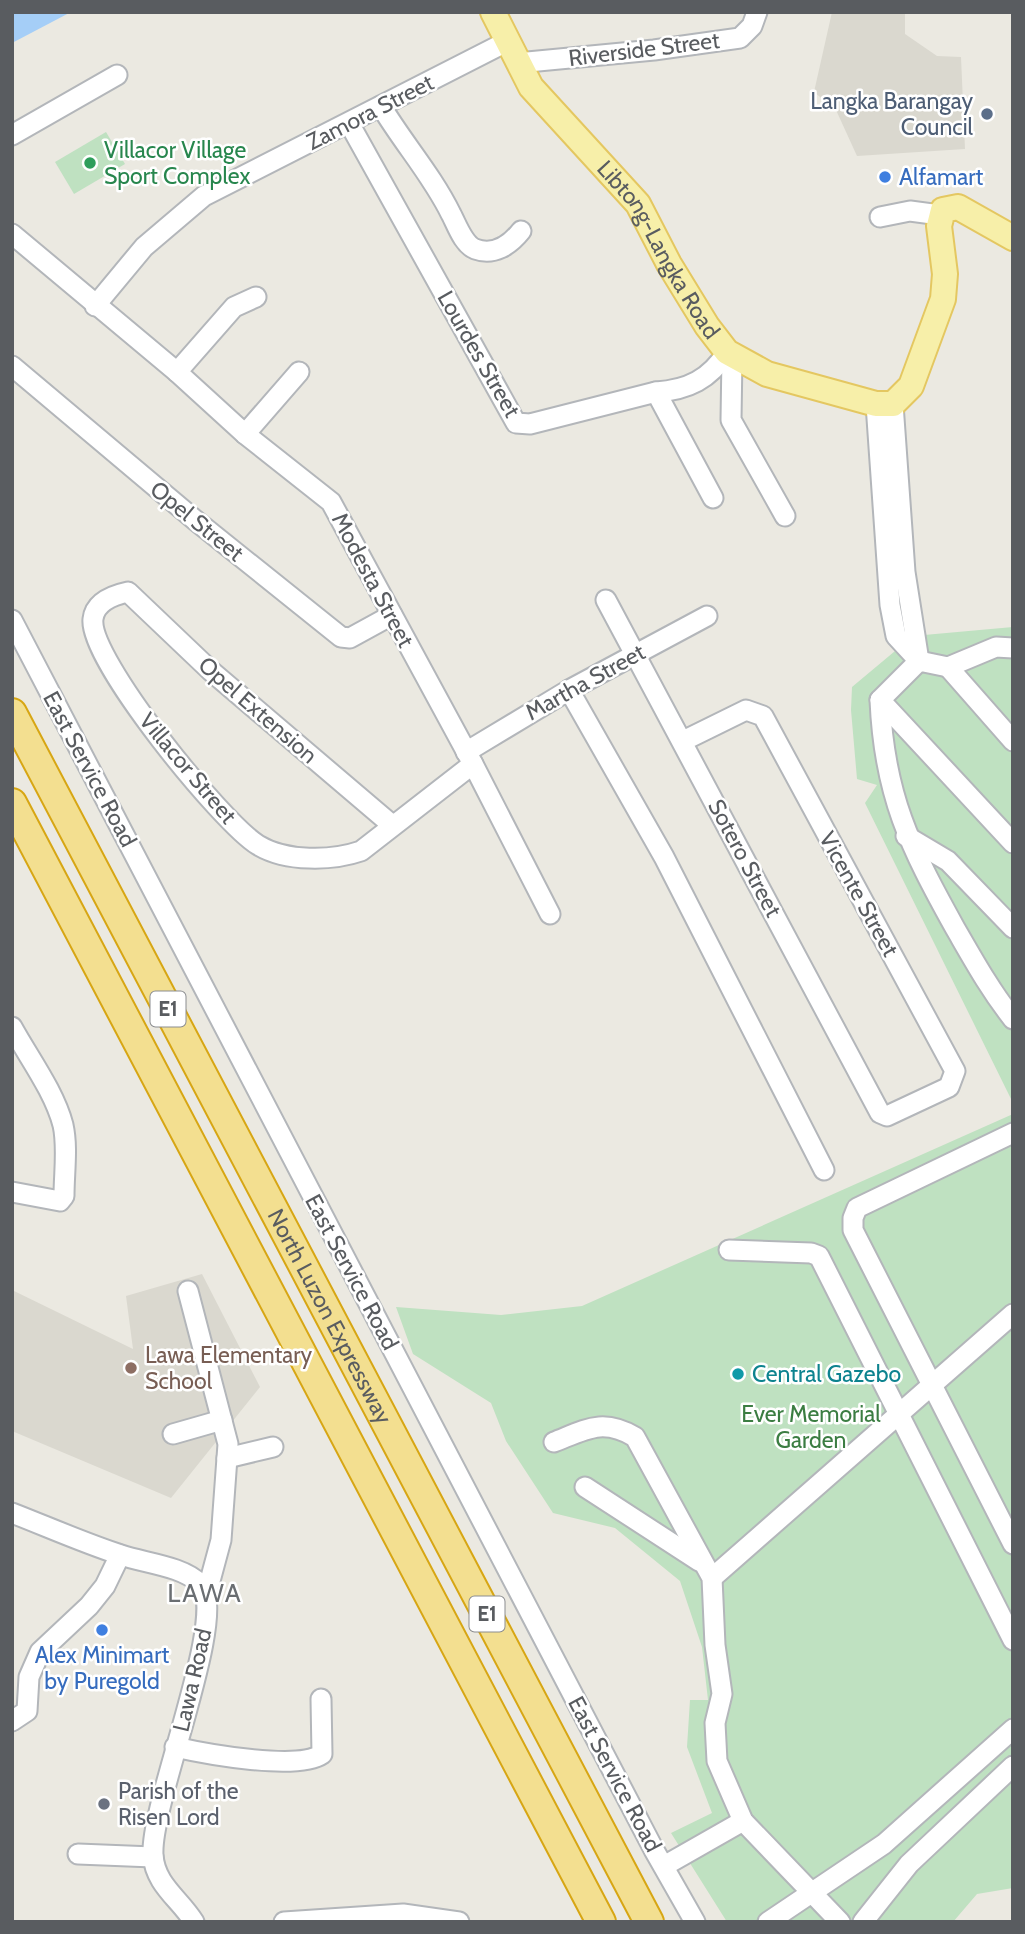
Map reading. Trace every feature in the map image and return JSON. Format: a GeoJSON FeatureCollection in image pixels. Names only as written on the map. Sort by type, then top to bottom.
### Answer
{"type":"FeatureCollection","features":[{"type":"Feature","properties":{"kind":"highway","name":"North Luzon Expressway"},"geometry":{"type":"LineString","coordinates":[[12,713],[649,1922]]}},
{"type":"Feature","properties":{"kind":"highway","name":"North Luzon Expressway"},"geometry":{"type":"LineString","coordinates":[[12,803],[601,1922]]}},
{"type":"Feature","properties":{"kind":"main road","name":"Libtong-Langka Road"},"geometry":{"type":"LineString","coordinates":[[492,12],[531,87],[638,204],[669,264],[707,326],[729,354],[767,374],[884,404]]}},
{"type":"Feature","properties":{"kind":"main road"},"geometry":{"type":"LineString","coordinates":[[884,404],[911,386],[943,299],[945,274],[940,215],[943,210],[951,206],[958,207],[1013,237]]}},
{"type":"Feature","properties":{"kind":"street","name":"Riverside Street"},"geometry":{"type":"LineString","coordinates":[[512,52],[654,50],[740,38],[752,26],[757,12]]}},
{"type":"Feature","properties":{"kind":"street","name":"Zamora Street"},"geometry":{"type":"LineString","coordinates":[[95,306],[144,247],[204,196],[381,106],[512,52]]}},
{"type":"Feature","properties":{"kind":"street"},"geometry":{"type":"LineString","coordinates":[[12,135],[117,75]]}},
{"type":"Feature","properties":{"kind":"street"},"geometry":{"type":"LineString","coordinates":[[381,106],[441,194],[467,243],[475,249],[494,251],[511,244],[521,231]]}},
{"type":"Feature","properties":{"kind":"street","name":"Lourdes Street"},"geometry":{"type":"LineString","coordinates":[[349,123],[516,423],[530,424],[692,385],[709,375],[729,354]]}},
{"type":"Feature","properties":{"kind":"street"},"geometry":{"type":"LineString","coordinates":[[880,217],[911,211],[940,215]]}},
{"type":"Feature","properties":{"kind":"street","name":"Modesta Street"},"geometry":{"type":"LineString","coordinates":[[12,234],[177,372],[245,434],[331,502],[470,758],[550,914]]}},
{"type":"Feature","properties":{"kind":"street"},"geometry":{"type":"LineString","coordinates":[[177,372],[234,307],[256,297]]}},
{"type":"Feature","properties":{"kind":"street"},"geometry":{"type":"LineString","coordinates":[[729,354],[731,420],[785,516]]}},
{"type":"Feature","properties":{"kind":"street","name":"Opel Street"},"geometry":{"type":"LineString","coordinates":[[12,366],[195,520],[341,637],[350,638],[392,615]]}},
{"type":"Feature","properties":{"kind":"street"},"geometry":{"type":"LineString","coordinates":[[245,434],[299,372]]}},
{"type":"Feature","properties":{"kind":"street"},"geometry":{"type":"LineString","coordinates":[[656,392],[713,498]]}},
{"type":"Feature","properties":{"kind":"street"},"geometry":{"type":"LineString","coordinates":[[884,404],[890,606],[896,636],[919,661],[948,667],[996,647],[1011,646]]}},
{"type":"Feature","properties":{"kind":"street","name":"Villacor Street"},"geometry":{"type":"LineString","coordinates":[[128,592],[113,595],[100,605],[93,618],[94,635],[142,715],[231,822],[258,845],[291,855],[340,859],[361,851],[470,758]]}},
{"type":"Feature","properties":{"kind":"street","name":"Opel Extension"},"geometry":{"type":"LineString","coordinates":[[128,592],[211,671],[392,825]]}},
{"type":"Feature","properties":{"kind":"street","name":"Sotero Street"},"geometry":{"type":"LineString","coordinates":[[606,600],[637,653],[883,1116]]}},
{"type":"Feature","properties":{"kind":"street","name":"Martha Street"},"geometry":{"type":"LineString","coordinates":[[470,758],[569,690],[707,616]]}},
{"type":"Feature","properties":{"kind":"street","name":"East Service Road"},"geometry":{"type":"LineString","coordinates":[[12,620],[695,1922]]}},
{"type":"Feature","properties":{"kind":"street"},"geometry":{"type":"LineString","coordinates":[[919,661],[880,700],[881,735],[892,795],[906,836],[992,993],[1013,1019]]}},
{"type":"Feature","properties":{"kind":"street"},"geometry":{"type":"LineString","coordinates":[[948,667],[1013,741]]}},
{"type":"Feature","properties":{"kind":"street"},"geometry":{"type":"LineString","coordinates":[[569,690],[664,858],[824,1170]]}},
{"type":"Feature","properties":{"kind":"street"},"geometry":{"type":"LineString","coordinates":[[880,700],[1013,843]]}},
{"type":"Feature","properties":{"kind":"street","name":"Vicente Street"},"geometry":{"type":"LineString","coordinates":[[683,741],[746,710],[762,716],[955,1071],[949,1087],[883,1116]]}},
{"type":"Feature","properties":{"kind":"street"},"geometry":{"type":"LineString","coordinates":[[906,836],[948,861],[1013,928]]}},
{"type":"Feature","properties":{"kind":"street"},"geometry":{"type":"LineString","coordinates":[[12,1027],[63,1127],[64,1196],[60,1201],[12,1192]]}},
{"type":"Feature","properties":{"kind":"street"},"geometry":{"type":"LineString","coordinates":[[1013,1133],[858,1208],[853,1218],[853,1230],[1013,1544]]}},
{"type":"Feature","properties":{"kind":"street"},"geometry":{"type":"LineString","coordinates":[[729,1250],[811,1253],[819,1256],[1013,1640]]}},
{"type":"Feature","properties":{"kind":"street","name":"Lawa Road"},"geometry":{"type":"LineString","coordinates":[[153,1857],[163,1790],[197,1678],[208,1608],[207,1592],[221,1540],[228,1444],[188,1291]]}},
{"type":"Feature","properties":{"kind":"street"},"geometry":{"type":"LineString","coordinates":[[706,1570],[898,1415],[1013,1314]]}},
{"type":"Feature","properties":{"kind":"street"},"geometry":{"type":"LineString","coordinates":[[173,1434],[222,1420]]}},
{"type":"Feature","properties":{"kind":"street"},"geometry":{"type":"LineString","coordinates":[[554,1442],[595,1426],[619,1427],[635,1437],[706,1570],[722,1695],[715,1723],[716,1761],[743,1821],[840,1922]]}},
{"type":"Feature","properties":{"kind":"street"},"geometry":{"type":"LineString","coordinates":[[227,1458],[273,1447]]}},
{"type":"Feature","properties":{"kind":"street"},"geometry":{"type":"LineString","coordinates":[[585,1488],[706,1570]]}},
{"type":"Feature","properties":{"kind":"street"},"geometry":{"type":"LineString","coordinates":[[12,1513],[120,1555],[192,1577],[207,1592]]}},
{"type":"Feature","properties":{"kind":"street"},"geometry":{"type":"LineString","coordinates":[[12,1721],[27,1711],[20,1676],[105,1586],[120,1555]]}},
{"type":"Feature","properties":{"kind":"street"},"geometry":{"type":"LineString","coordinates":[[175,1747],[269,1760],[313,1760],[322,1754],[321,1699]]}},
{"type":"Feature","properties":{"kind":"street"},"geometry":{"type":"LineString","coordinates":[[768,1922],[884,1844],[1013,1729]]}},
{"type":"Feature","properties":{"kind":"street"},"geometry":{"type":"LineString","coordinates":[[863,1922],[909,1864],[1013,1766]]}},
{"type":"Feature","properties":{"kind":"street"},"geometry":{"type":"LineString","coordinates":[[664,1866],[743,1821]]}},
{"type":"Feature","properties":{"kind":"street"},"geometry":{"type":"LineString","coordinates":[[78,1854],[153,1857],[160,1881],[194,1922]]}},
{"type":"Feature","properties":{"kind":"street"},"geometry":{"type":"LineString","coordinates":[[284,1922],[403,1914],[459,1922]]}},
{"type":"Feature","properties":{"kind":"shaded area"},"geometry":{"type":"Polygon","coordinates":[[[832,12],[905,12],[905,34],[937,56],[961,57],[965,149],[857,156],[836,110],[814,92],[832,12]]]}},
{"type":"Feature","properties":{"kind":"shaded area","name":"Lawa Elementary School"},"geometry":{"type":"Polygon","coordinates":[[[202,1274],[260,1387],[171,1498],[12,1431],[12,1290],[133,1349],[126,1296],[202,1274]]]}},
{"type":"Feature","properties":{"kind":"green space","name":"Villacor Village Sport Complex"},"geometry":{"type":"Polygon","coordinates":[[[106,132],[125,164],[74,194],[55,162],[106,132]]]}},
{"type":"Feature","properties":{"kind":"green space"},"geometry":{"type":"Polygon","coordinates":[[[1013,627],[1013,1103],[865,803],[877,785],[857,779],[851,710],[852,687],[913,636],[1013,627]]]}},
{"type":"Feature","properties":{"kind":"green space","name":"Ever Memorial Garden"},"geometry":{"type":"Polygon","coordinates":[[[1013,1114],[1013,1888],[977,1894],[953,1922],[727,1922],[671,1833],[712,1813],[687,1747],[690,1700],[708,1700],[702,1647],[680,1581],[615,1528],[553,1513],[506,1441],[491,1403],[413,1354],[396,1307],[501,1315],[582,1306],[1013,1114]]]}},
{"type":"Feature","properties":{"kind":"water"},"geometry":{"type":"Polygon","coordinates":[[[12,12],[71,12],[12,43],[12,12]]]}},
{"type":"Feature","properties":{"kind":"place","name":"Langka Barangay Council"},"geometry":{"type":"Point","coordinates":[987,114]}},
{"type":"Feature","properties":{"kind":"place","name":"Villacor Village Sport Complex"},"geometry":{"type":"Point","coordinates":[90,163]}},
{"type":"Feature","properties":{"kind":"place","name":"Alfamart"},"geometry":{"type":"Point","coordinates":[885,177]}},
{"type":"Feature","properties":{"kind":"place","name":"Lawa Elementary School"},"geometry":{"type":"Point","coordinates":[131,1368]}},
{"type":"Feature","properties":{"kind":"place","name":"Central Gazebo"},"geometry":{"type":"Point","coordinates":[738,1374]}},
{"type":"Feature","properties":{"kind":"place","name":"Alex Minimart by Puregold"},"geometry":{"type":"Point","coordinates":[102,1630]}},
{"type":"Feature","properties":{"kind":"place","name":"Parish of the Risen Lord"},"geometry":{"type":"Point","coordinates":[104,1804]}},
{"type":"Feature","properties":{"kind":"district","name":"LAWA"},"geometry":{"type":"Point","coordinates":[205,1593]}}]}
